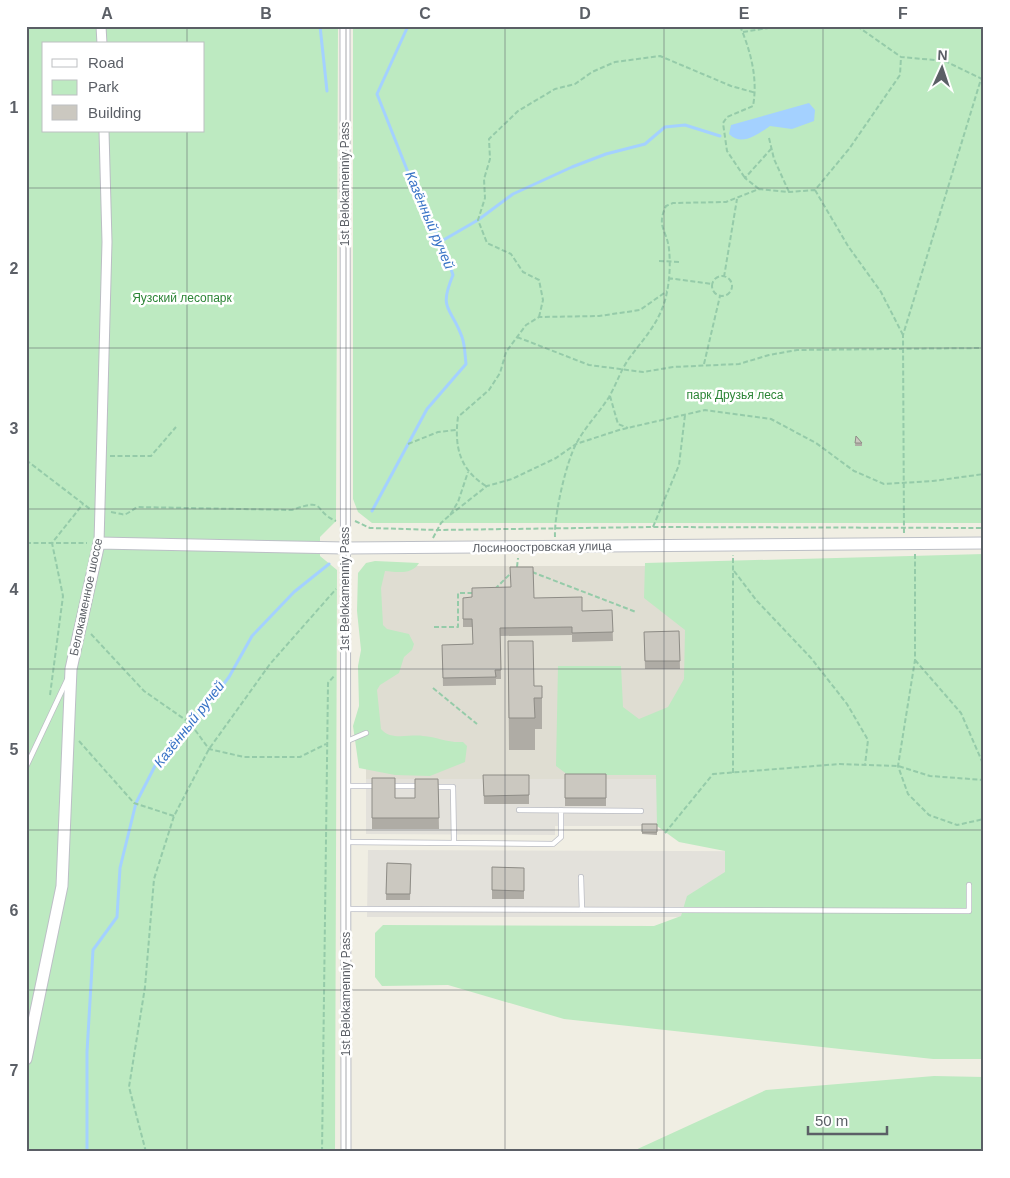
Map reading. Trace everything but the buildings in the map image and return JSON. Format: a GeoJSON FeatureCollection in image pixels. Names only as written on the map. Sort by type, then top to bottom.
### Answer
{"type":"FeatureCollection","features":[{"type":"Feature","properties":{"kind":"street"},"geometry":{"type":"LineString","coordinates":[[102,26],[102,42]]}},
{"type":"Feature","properties":{"kind":"street","name":"1st Belokamenniy Pass"},"geometry":{"type":"LineString","coordinates":[[345,26],[346,1152]]}},
{"type":"Feature","properties":{"kind":"street","name":"Белокаменное шоссе"},"geometry":{"type":"LineString","coordinates":[[26,1058],[62,886],[71,669],[99,543],[103,456],[107,242],[104,132]]}},
{"type":"Feature","properties":{"kind":"street","name":"Лосиноостровская улица"},"geometry":{"type":"LineString","coordinates":[[99,543],[345,548],[984,543]]}},
{"type":"Feature","properties":{"kind":"lane"},"geometry":{"type":"LineString","coordinates":[[26,767],[71,669]]}},
{"type":"Feature","properties":{"kind":"lane"},"geometry":{"type":"LineString","coordinates":[[345,742],[366,733]]}},
{"type":"Feature","properties":{"kind":"lane"},"geometry":{"type":"LineString","coordinates":[[345,786],[454,787],[454,843]]}},
{"type":"Feature","properties":{"kind":"lane"},"geometry":{"type":"LineString","coordinates":[[519,810],[641,811]]}},
{"type":"Feature","properties":{"kind":"lane"},"geometry":{"type":"LineString","coordinates":[[346,842],[553,844],[561,837],[561,810]]}},
{"type":"Feature","properties":{"kind":"lane"},"geometry":{"type":"LineString","coordinates":[[581,877],[582,910]]}},
{"type":"Feature","properties":{"kind":"lane"},"geometry":{"type":"LineString","coordinates":[[346,909],[969,912],[969,885]]}},
{"type":"Feature","properties":{"kind":"path"},"geometry":{"type":"LineString","coordinates":[[740,26],[756,79],[756,93],[753,106],[727,118],[723,123],[727,151],[745,178],[759,189]]}},
{"type":"Feature","properties":{"kind":"path"},"geometry":{"type":"LineString","coordinates":[[743,32],[782,26]]}},
{"type":"Feature","properties":{"kind":"path"},"geometry":{"type":"LineString","coordinates":[[857,26],[901,56],[945,62],[983,80],[903,335],[904,524]]}},
{"type":"Feature","properties":{"kind":"path"},"geometry":{"type":"LineString","coordinates":[[539,317],[543,300],[539,280],[523,272],[511,254],[487,244],[478,220],[486,198],[484,179],[490,159],[489,139],[518,111],[554,89],[575,84],[592,72],[615,62],[660,56],[731,86],[756,93]]}},
{"type":"Feature","properties":{"kind":"path"},"geometry":{"type":"LineString","coordinates":[[556,546],[555,528],[563,485],[576,444],[610,395],[621,370],[655,326],[667,291],[670,262],[669,247],[662,229],[661,216],[666,206],[673,203],[713,203],[737,199],[759,189],[790,192],[816,190],[849,149],[900,75],[901,56]]}},
{"type":"Feature","properties":{"kind":"path"},"geometry":{"type":"LineString","coordinates":[[768,138],[771,150],[790,192]]}},
{"type":"Feature","properties":{"kind":"path"},"geometry":{"type":"LineString","coordinates":[[745,178],[771,150]]}},
{"type":"Feature","properties":{"kind":"path"},"geometry":{"type":"LineString","coordinates":[[816,190],[848,246],[881,292],[903,335]]}},
{"type":"Feature","properties":{"kind":"path"},"geometry":{"type":"LineString","coordinates":[[724,277],[737,199]]}},
{"type":"Feature","properties":{"kind":"path"},"geometry":{"type":"LineString","coordinates":[[659,262],[680,262]]}},
{"type":"Feature","properties":{"kind":"path"},"geometry":{"type":"LineString","coordinates":[[724,277],[730,281],[732,289],[727,295],[720,296],[714,292],[712,284],[717,278],[724,277]]}},
{"type":"Feature","properties":{"kind":"path"},"geometry":{"type":"LineString","coordinates":[[668,278],[712,284]]}},
{"type":"Feature","properties":{"kind":"path"},"geometry":{"type":"LineString","coordinates":[[487,486],[468,472],[460,456],[456,430],[458,417],[490,390],[500,373],[506,352],[526,325],[539,317],[600,316],[640,310],[667,291]]}},
{"type":"Feature","properties":{"kind":"path"},"geometry":{"type":"LineString","coordinates":[[704,364],[720,296]]}},
{"type":"Feature","properties":{"kind":"path"},"geometry":{"type":"LineString","coordinates":[[517,337],[589,365],[643,372],[704,364],[739,364],[769,355],[797,350],[902,348],[941,350],[984,348]]}},
{"type":"Feature","properties":{"kind":"path"},"geometry":{"type":"LineString","coordinates":[[610,395],[618,424],[631,428]]}},
{"type":"Feature","properties":{"kind":"path"},"geometry":{"type":"LineString","coordinates":[[438,530],[450,515],[487,486],[512,479],[556,458],[576,444],[705,410],[771,419],[816,443],[854,471],[884,484],[984,474]]}},
{"type":"Feature","properties":{"kind":"path"},"geometry":{"type":"LineString","coordinates":[[653,527],[679,465],[685,415]]}},
{"type":"Feature","properties":{"kind":"path"},"geometry":{"type":"LineString","coordinates":[[103,456],[151,456],[176,427]]}},
{"type":"Feature","properties":{"kind":"path"},"geometry":{"type":"LineString","coordinates":[[408,444],[438,432],[456,430]]}},
{"type":"Feature","properties":{"kind":"path"},"geometry":{"type":"LineString","coordinates":[[26,460],[91,511]]}},
{"type":"Feature","properties":{"kind":"path"},"geometry":{"type":"LineString","coordinates":[[450,515],[458,502],[468,472]]}},
{"type":"Feature","properties":{"kind":"path"},"geometry":{"type":"LineString","coordinates":[[52,543],[83,504]]}},
{"type":"Feature","properties":{"kind":"path"},"geometry":{"type":"LineString","coordinates":[[111,512],[124,516],[130,514],[137,507],[292,510],[313,504],[321,507],[329,518],[336,521]]}},
{"type":"Feature","properties":{"kind":"path"},"geometry":{"type":"LineString","coordinates":[[355,521],[370,528],[438,530],[653,527],[984,528]]}},
{"type":"Feature","properties":{"kind":"path"},"geometry":{"type":"LineString","coordinates":[[26,543],[99,543]]}},
{"type":"Feature","properties":{"kind":"path"},"geometry":{"type":"LineString","coordinates":[[50,698],[63,596],[52,543]]}},
{"type":"Feature","properties":{"kind":"path"},"geometry":{"type":"LineString","coordinates":[[733,544],[733,773]]}},
{"type":"Feature","properties":{"kind":"path"},"geometry":{"type":"LineString","coordinates":[[915,556],[915,660],[898,766],[908,794],[929,816],[957,825],[984,819]]}},
{"type":"Feature","properties":{"kind":"path"},"geometry":{"type":"LineString","coordinates":[[492,592],[518,566]]}},
{"type":"Feature","properties":{"kind":"path"},"geometry":{"type":"LineString","coordinates":[[527,570],[636,612]]}},
{"type":"Feature","properties":{"kind":"path"},"geometry":{"type":"LineString","coordinates":[[734,571],[757,601],[811,658],[847,704],[868,740],[864,765]]}},
{"type":"Feature","properties":{"kind":"path"},"geometry":{"type":"LineString","coordinates":[[146,1152],[129,1087],[145,987],[154,879],[174,816],[209,749],[270,664],[345,579]]}},
{"type":"Feature","properties":{"kind":"path"},"geometry":{"type":"LineString","coordinates":[[434,627],[458,627],[458,593],[475,592]]}},
{"type":"Feature","properties":{"kind":"path"},"geometry":{"type":"LineString","coordinates":[[81,623],[144,691],[190,722],[209,749],[244,757],[300,757],[326,744]]}},
{"type":"Feature","properties":{"kind":"path"},"geometry":{"type":"LineString","coordinates":[[915,660],[961,713],[984,766]]}},
{"type":"Feature","properties":{"kind":"path"},"geometry":{"type":"LineString","coordinates":[[322,1152],[328,683],[345,664]]}},
{"type":"Feature","properties":{"kind":"path"},"geometry":{"type":"LineString","coordinates":[[433,688],[476,724]]}},
{"type":"Feature","properties":{"kind":"path"},"geometry":{"type":"LineString","coordinates":[[78,738],[134,803],[174,816]]}},
{"type":"Feature","properties":{"kind":"path"},"geometry":{"type":"LineString","coordinates":[[665,832],[713,774],[840,764],[898,766],[930,776],[984,780]]}},
{"type":"Feature","properties":{"kind":"shaded area"},"geometry":{"type":"Polygon","coordinates":[[[366,566],[694,566],[693,779],[366,779],[366,566]]]}},
{"type":"Feature","properties":{"kind":"shaded area"},"geometry":{"type":"Polygon","coordinates":[[[366,779],[657,779],[657,826],[555,826],[555,835],[366,834],[366,779]]]}},
{"type":"Feature","properties":{"kind":"shaded area"},"geometry":{"type":"Polygon","coordinates":[[[368,850],[984,852],[984,917],[367,917],[368,850]]]}},
{"type":"Feature","properties":{"kind":"green space","name":"Яузский лесопарк"},"geometry":{"type":"Polygon","coordinates":[[[26,26],[338,26],[336,521],[320,537],[320,556],[337,570],[335,1152],[26,1152],[26,26]]]}},
{"type":"Feature","properties":{"kind":"green space","name":"парк Друзья леса"},"geometry":{"type":"Polygon","coordinates":[[[353,26],[977,26],[984,32],[984,523],[372,523],[358,512],[353,499],[353,26]]]}},
{"type":"Feature","properties":{"kind":"green space"},"geometry":{"type":"Polygon","coordinates":[[[984,554],[984,1059],[933,1059],[564,1019],[448,985],[382,986],[375,977],[375,933],[383,925],[654,926],[681,916],[687,896],[725,872],[725,851],[679,842],[657,826],[656,775],[568,775],[556,766],[558,666],[621,666],[623,707],[639,719],[668,707],[684,679],[685,630],[644,598],[645,563],[984,554]]]}},
{"type":"Feature","properties":{"kind":"green space"},"geometry":{"type":"Polygon","coordinates":[[[375,561],[419,563],[408,571],[385,571],[381,588],[383,625],[387,629],[409,634],[414,644],[412,650],[404,657],[399,673],[380,685],[377,690],[381,729],[385,733],[395,736],[428,737],[452,742],[463,742],[467,746],[465,762],[430,776],[395,775],[359,768],[353,726],[359,706],[358,666],[361,650],[357,611],[358,573],[366,563],[375,561]]]}},
{"type":"Feature","properties":{"kind":"green space"},"geometry":{"type":"Polygon","coordinates":[[[934,1076],[984,1077],[984,1152],[631,1152],[766,1090],[934,1076]]]}},
{"type":"Feature","properties":{"kind":"water"},"geometry":{"type":"Polygon","coordinates":[[[809,103],[815,110],[814,121],[792,129],[770,126],[745,139],[734,138],[729,134],[731,125],[809,103]]]}},
{"type":"Feature","properties":{"kind":"waterway"},"geometry":{"type":"LineString","coordinates":[[320,26],[327,91]]}},
{"type":"Feature","properties":{"kind":"waterway","name":"Казённый ручей"},"geometry":{"type":"LineString","coordinates":[[372,511],[427,409],[466,364],[462,337],[446,302],[453,275],[444,248],[415,190],[377,94],[408,26]]}},
{"type":"Feature","properties":{"kind":"waterway"},"geometry":{"type":"LineString","coordinates":[[440,242],[478,220],[513,194],[606,154],[645,144],[665,127],[685,125],[720,136]]}},
{"type":"Feature","properties":{"kind":"waterway","name":"Казённый ручей"},"geometry":{"type":"LineString","coordinates":[[87,1152],[87,1052],[93,950],[117,917],[120,868],[136,803],[156,764],[229,677],[252,636],[294,592],[329,564]]}}]}
